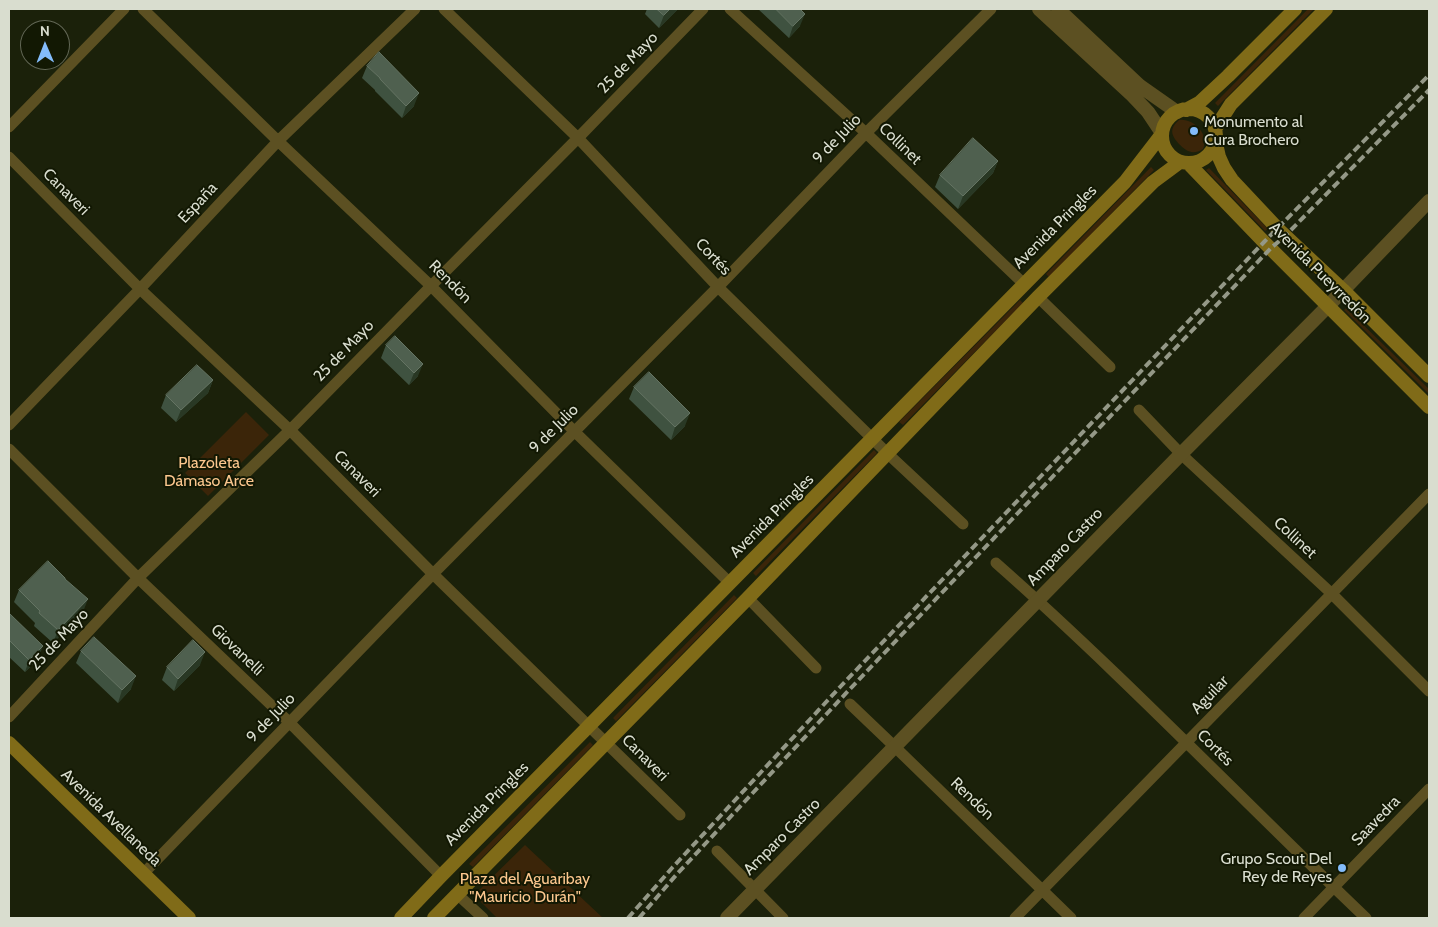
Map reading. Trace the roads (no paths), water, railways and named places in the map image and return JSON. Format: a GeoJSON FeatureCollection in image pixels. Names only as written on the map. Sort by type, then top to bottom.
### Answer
{"type":"FeatureCollection","features":[{"type":"Feature","properties":{"kind":"main road"},"geometry":{"type":"LineString","coordinates":[[1295,9],[1199,103],[1170,118],[1162,134],[1166,151],[1172,157],[1184,162],[1196,162],[1210,153],[1214,146],[1215,134],[1231,104],[1326,9]]}},
{"type":"Feature","properties":{"kind":"main road"},"geometry":{"type":"LineString","coordinates":[[1182,111],[1196,110],[1204,114],[1210,120],[1215,134]]}},
{"type":"Feature","properties":{"kind":"main road","name":"Avenida Pringles"},"geometry":{"type":"LineString","coordinates":[[401,918],[440,876],[1125,182],[1162,134]]}},
{"type":"Feature","properties":{"kind":"main road","name":"Avenida Pueyrredón"},"geometry":{"type":"LineString","coordinates":[[1215,134],[1219,157],[1232,180],[1278,229],[1343,290],[1429,376]]}},
{"type":"Feature","properties":{"kind":"main road"},"geometry":{"type":"LineString","coordinates":[[434,918],[607,743],[1038,297],[1153,182],[1184,162]]}},
{"type":"Feature","properties":{"kind":"main road","name":"Avenida Pueyrredón"},"geometry":{"type":"LineString","coordinates":[[1184,162],[1429,407]]}},
{"type":"Feature","properties":{"kind":"main road","name":"Avenida Avellaneda"},"geometry":{"type":"LineString","coordinates":[[9,743],[189,918]]}},
{"type":"Feature","properties":{"kind":"street"},"geometry":{"type":"LineString","coordinates":[[9,127],[124,9]]}},
{"type":"Feature","properties":{"kind":"street","name":"Rendón"},"geometry":{"type":"LineString","coordinates":[[143,9],[278,141],[431,286],[574,432],[730,583]]}},
{"type":"Feature","properties":{"kind":"street","name":"España"},"geometry":{"type":"LineString","coordinates":[[9,425],[140,289],[278,141],[415,9]]}},
{"type":"Feature","properties":{"kind":"street","name":"Cortés"},"geometry":{"type":"LineString","coordinates":[[444,9],[578,138],[718,287],[887,453],[963,524]]}},
{"type":"Feature","properties":{"kind":"street","name":"25 de Mayo"},"geometry":{"type":"LineString","coordinates":[[9,718],[138,578],[290,430],[703,9]]}},
{"type":"Feature","properties":{"kind":"street","name":"Collinet"},"geometry":{"type":"LineString","coordinates":[[730,9],[866,133],[1024,284]]}},
{"type":"Feature","properties":{"kind":"street","name":"9 de Julio"},"geometry":{"type":"LineString","coordinates":[[143,874],[433,574],[718,287],[866,133],[991,9]]}},
{"type":"Feature","properties":{"kind":"street"},"geometry":{"type":"LineString","coordinates":[[1039,9],[1131,94],[1148,112],[1162,134]]}},
{"type":"Feature","properties":{"kind":"street"},"geometry":{"type":"LineString","coordinates":[[1058,9],[1140,86],[1182,111]]}},
{"type":"Feature","properties":{"kind":"street","name":"Canaveri"},"geometry":{"type":"LineString","coordinates":[[9,157],[140,289],[290,430],[433,574],[680,814]]}},
{"type":"Feature","properties":{"kind":"street","name":"Amparo Castro"},"geometry":{"type":"LineString","coordinates":[[726,918],[1328,306],[1429,200]]}},
{"type":"Feature","properties":{"kind":"street"},"geometry":{"type":"LineString","coordinates":[[1038,297],[1110,367]]}},
{"type":"Feature","properties":{"kind":"street","name":"Collinet"},"geometry":{"type":"LineString","coordinates":[[1139,410],[1181,454],[1331,593],[1429,691]]}},
{"type":"Feature","properties":{"kind":"street","name":"Giovanelli"},"geometry":{"type":"LineString","coordinates":[[9,450],[138,578],[289,722],[440,876]]}},
{"type":"Feature","properties":{"kind":"street","name":"Aguilar"},"geometry":{"type":"LineString","coordinates":[[1015,918],[1429,494]]}},
{"type":"Feature","properties":{"kind":"street","name":"Cortés"},"geometry":{"type":"LineString","coordinates":[[996,563],[1038,600],[1187,742],[1366,918]]}},
{"type":"Feature","properties":{"kind":"street"},"geometry":{"type":"LineString","coordinates":[[748,598],[816,668]]}},
{"type":"Feature","properties":{"kind":"street","name":"Rendón"},"geometry":{"type":"LineString","coordinates":[[850,704],[1071,918]]}},
{"type":"Feature","properties":{"kind":"street","name":"Saavedra"},"geometry":{"type":"LineString","coordinates":[[1304,918],[1429,789]]}},
{"type":"Feature","properties":{"kind":"street"},"geometry":{"type":"LineString","coordinates":[[717,851],[783,918]]}},
{"type":"Feature","properties":{"kind":"street"},"geometry":{"type":"LineString","coordinates":[[457,894],[483,918]]}},
{"type":"Feature","properties":{"kind":"railway"},"geometry":{"type":"LineString","coordinates":[[628,918],[841,686],[1264,242],[1429,75]]}},
{"type":"Feature","properties":{"kind":"railway"},"geometry":{"type":"LineString","coordinates":[[639,918],[677,874],[849,690],[1271,248],[1429,90]]}},
{"type":"Feature","properties":{"kind":"place","name":"Monumento al Cura Brochero"},"geometry":{"type":"Point","coordinates":[1194,131]}},
{"type":"Feature","properties":{"kind":"place","name":"Grupo Scout Del Rey de Reyes"},"geometry":{"type":"Point","coordinates":[1342,868]}},
{"type":"Feature","properties":{"kind":"park label","name":"Plazoleta Dámaso Arce"},"geometry":{"type":"Point","coordinates":[209,472]}},
{"type":"Feature","properties":{"kind":"park label","name":"Plaza del Aguaribay \"Mauricio Durán\""},"geometry":{"type":"Point","coordinates":[525,888]}}]}
